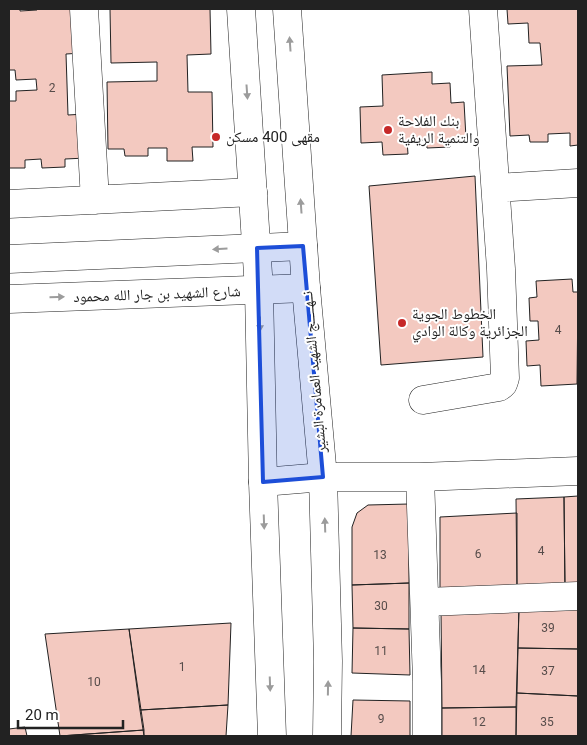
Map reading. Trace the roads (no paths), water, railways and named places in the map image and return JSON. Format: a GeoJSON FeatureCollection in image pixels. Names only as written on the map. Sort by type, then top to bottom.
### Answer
{"type":"FeatureCollection","features":[{"type":"Feature","properties":{"kind":"street"},"geometry":{"type":"LineString","coordinates":[[84,9],[95,200]]}},
{"type":"Feature","properties":{"kind":"street"},"geometry":{"type":"LineString","coordinates":[[241,9],[259,290],[263,482],[272,736]]}},
{"type":"Feature","properties":{"kind":"street","name":"نــهـــــج الشهيد العمامرة البشير"},"geometry":{"type":"LineString","coordinates":[[287,9],[306,288],[324,477],[328,661],[327,736]]}},
{"type":"Feature","properties":{"kind":"street"},"geometry":{"type":"LineString","coordinates":[[423,400],[499,387],[503,384],[505,378],[501,269],[483,9]]}},
{"type":"Feature","properties":{"kind":"street"},"geometry":{"type":"LineString","coordinates":[[496,188],[578,183]]}},
{"type":"Feature","properties":{"kind":"street"},"geometry":{"type":"LineString","coordinates":[[9,204],[253,192]]}},
{"type":"Feature","properties":{"kind":"street"},"geometry":{"type":"LineString","coordinates":[[9,259],[303,246]]}},
{"type":"Feature","properties":{"kind":"street","name":"شارع الشهيد بن جار الله محمود"},"geometry":{"type":"LineString","coordinates":[[9,299],[306,288]]}},
{"type":"Feature","properties":{"kind":"street"},"geometry":{"type":"LineString","coordinates":[[263,482],[324,477],[420,477],[578,471]]}},
{"type":"Feature","properties":{"kind":"street"},"geometry":{"type":"LineString","coordinates":[[420,477],[425,602],[427,736]]}},
{"type":"Feature","properties":{"kind":"street"},"geometry":{"type":"LineString","coordinates":[[425,602],[578,596]]}},
{"type":"Feature","properties":{"kind":"place","name":"بنك الفلاحة والتنمية الريفية"},"geometry":{"type":"Point","coordinates":[388,130]}},
{"type":"Feature","properties":{"kind":"place","name":"مقهى 400 مسكن"},"geometry":{"type":"Point","coordinates":[216,137]}},
{"type":"Feature","properties":{"kind":"place","name":"الخطوط الجوية الجزائرية وكالة الوادي"},"geometry":{"type":"Point","coordinates":[402,323]}}]}
